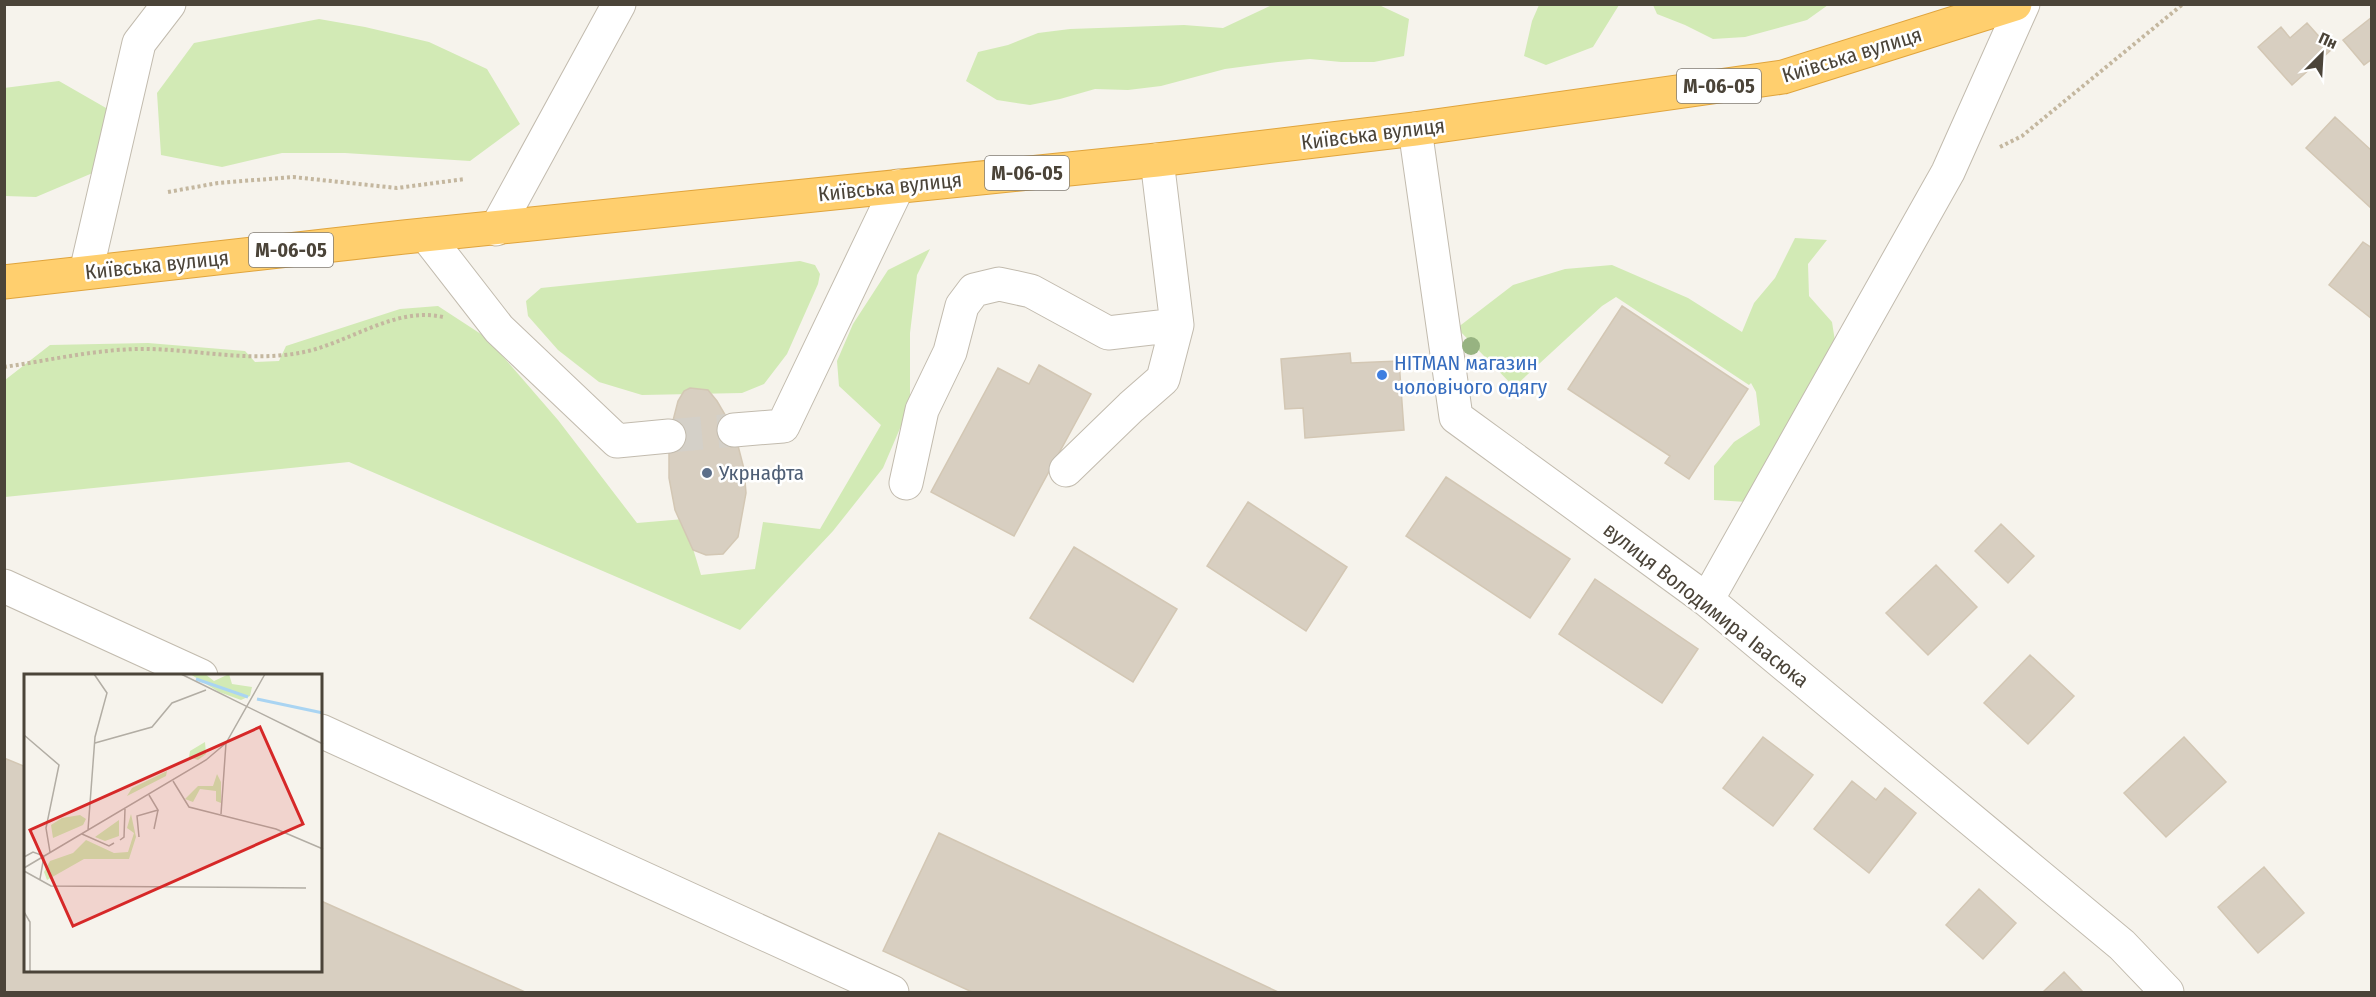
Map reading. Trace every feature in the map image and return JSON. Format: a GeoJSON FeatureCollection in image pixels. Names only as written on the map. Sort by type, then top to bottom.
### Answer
{"type":"FeatureCollection","features":[{"type":"Feature","properties":{"kind":"highway","name":"Київська вулиця"},"geometry":{"type":"LineString","coordinates":[[6,282],[426,235],[1157,160],[1414,129],[1783,77],[2016,4]]}},
{"type":"Feature","properties":{"kind":"street"},"geometry":{"type":"LineString","coordinates":[[86,272],[139,43],[168,4]]}},
{"type":"Feature","properties":{"kind":"street"},"geometry":{"type":"LineString","coordinates":[[496,229],[619,4]]}},
{"type":"Feature","properties":{"kind":"street"},"geometry":{"type":"LineString","coordinates":[[1707,600],[1948,172],[2023,4]]}},
{"type":"Feature","properties":{"kind":"street","name":"вулиця Володимира Івасюка"},"geometry":{"type":"LineString","coordinates":[[1414,129],[1456,417],[1707,600],[2122,945],[2167,993]]}},
{"type":"Feature","properties":{"kind":"street"},"geometry":{"type":"LineString","coordinates":[[1066,470],[1131,407],[1163,380],[1177,324],[1157,160]]}},
{"type":"Feature","properties":{"kind":"street"},"geometry":{"type":"LineString","coordinates":[[734,430],[783,426],[898,186]]}},
{"type":"Feature","properties":{"kind":"street"},"geometry":{"type":"LineString","coordinates":[[426,235],[499,329],[617,441],[669,436]]}},
{"type":"Feature","properties":{"kind":"street"},"geometry":{"type":"LineString","coordinates":[[906,483],[922,410],[950,352],[962,306],[974,290],[999,284],[1032,291],[1108,333],[1177,324]]}},
{"type":"Feature","properties":{"kind":"street"},"geometry":{"type":"LineString","coordinates":[[4,586],[197,674]]}},
{"type":"Feature","properties":{"kind":"street"},"geometry":{"type":"LineString","coordinates":[[322,731],[892,993]]}},
{"type":"Feature","properties":{"kind":"path"},"geometry":{"type":"LineString","coordinates":[[1948,172],[2022,136],[2183,4]]}},
{"type":"Feature","properties":{"kind":"path"},"geometry":{"type":"LineString","coordinates":[[168,192],[218,183],[293,177],[397,188],[465,179]]}},
{"type":"Feature","properties":{"kind":"path"},"geometry":{"type":"LineString","coordinates":[[4,367],[114,351],[188,351],[248,357],[300,353],[399,318],[433,315],[444,317]]}},
{"type":"Feature","properties":{"kind":"green space"},"geometry":{"type":"Polygon","coordinates":[[[1619,4],[1593,47],[1546,65],[1524,56],[1532,21],[1539,5],[1619,4]]]}},
{"type":"Feature","properties":{"kind":"green space"},"geometry":{"type":"Polygon","coordinates":[[[1272,5],[1379,5],[1409,19],[1404,56],[1374,62],[1310,59],[1278,62],[1225,69],[1161,86],[1128,90],[1095,89],[1030,105],[997,100],[966,81],[978,52],[1008,45],[1038,33],[1070,29],[1184,25],[1223,28],[1272,5]]]}},
{"type":"Feature","properties":{"kind":"green space"},"geometry":{"type":"Polygon","coordinates":[[[1653,5],[1828,5],[1807,20],[1745,37],[1713,39],[1657,14],[1653,5]]]}},
{"type":"Feature","properties":{"kind":"green space"},"geometry":{"type":"Polygon","coordinates":[[[319,19],[429,42],[487,69],[520,124],[470,161],[345,153],[282,153],[222,167],[161,155],[157,93],[194,43],[319,19]]]}},
{"type":"Feature","properties":{"kind":"green space"},"geometry":{"type":"Polygon","coordinates":[[[59,81],[113,112],[95,172],[36,197],[5,196],[4,88],[59,81]]]}},
{"type":"Feature","properties":{"kind":"green space"},"geometry":{"type":"Polygon","coordinates":[[[1795,238],[1827,240],[1808,264],[1809,296],[1832,322],[1837,354],[1747,502],[1714,500],[1714,466],[1734,442],[1760,425],[1756,392],[1751,383],[1749,385],[1616,297],[1602,306],[1514,387],[1457,328],[1513,285],[1565,269],[1612,265],[1688,298],[1742,332],[1754,303],[1775,278],[1795,238]]]}},
{"type":"Feature","properties":{"kind":"green space"},"geometry":{"type":"Polygon","coordinates":[[[930,249],[917,275],[910,333],[910,405],[883,468],[833,531],[740,630],[349,462],[5,497],[5,380],[50,345],[148,343],[245,351],[255,362],[279,361],[286,346],[400,309],[438,306],[487,338],[558,420],[637,523],[684,519],[701,575],[755,569],[763,522],[820,529],[881,425],[839,386],[837,361],[853,324],[888,270],[930,249]]]}},
{"type":"Feature","properties":{"kind":"green space"},"geometry":{"type":"Polygon","coordinates":[[[800,261],[815,265],[820,274],[818,284],[787,354],[764,384],[742,393],[642,395],[599,382],[558,350],[528,316],[526,301],[541,288],[800,261]]]}},
{"type":"Feature","properties":{"kind":"building"},"geometry":{"type":"Polygon","coordinates":[[[2372,17],[2372,59],[2364,65],[2343,40],[2372,17]]]}},
{"type":"Feature","properties":{"kind":"building"},"geometry":{"type":"Polygon","coordinates":[[[2307,23],[2331,50],[2292,85],[2258,47],[2281,27],[2290,38],[2307,23]]]}},
{"type":"Feature","properties":{"kind":"building"},"geometry":{"type":"Polygon","coordinates":[[[2335,117],[2372,151],[2372,209],[2306,148],[2335,117]]]}},
{"type":"Feature","properties":{"kind":"building"},"geometry":{"type":"Polygon","coordinates":[[[2363,242],[2372,248],[2372,319],[2329,285],[2363,242]]]}},
{"type":"Feature","properties":{"kind":"building"},"geometry":{"type":"Polygon","coordinates":[[[1622,306],[1748,389],[1689,479],[1665,463],[1670,456],[1568,389],[1622,306]]]}},
{"type":"Feature","properties":{"kind":"building"},"geometry":{"type":"Polygon","coordinates":[[[1350,353],[1351,363],[1399,361],[1404,430],[1305,438],[1303,408],[1285,409],[1281,359],[1350,353]]]}},
{"type":"Feature","properties":{"kind":"building"},"geometry":{"type":"Polygon","coordinates":[[[1039,365],[1091,394],[1014,536],[931,492],[998,368],[1029,384],[1039,365]]]}},
{"type":"Feature","properties":{"kind":"building","name":"Укрнафта"},"geometry":{"type":"Polygon","coordinates":[[[690,388],[708,390],[717,401],[734,430],[744,469],[746,493],[738,537],[723,554],[706,555],[693,550],[675,510],[669,478],[669,436],[678,401],[684,391],[690,388]]]}},
{"type":"Feature","properties":{"kind":"building"},"geometry":{"type":"Polygon","coordinates":[[[1446,477],[1570,559],[1530,618],[1406,536],[1446,477]]]}},
{"type":"Feature","properties":{"kind":"building"},"geometry":{"type":"Polygon","coordinates":[[[1248,502],[1347,567],[1306,631],[1207,566],[1248,502]]]}},
{"type":"Feature","properties":{"kind":"building"},"geometry":{"type":"Polygon","coordinates":[[[2001,524],[2034,556],[2008,583],[1975,551],[2001,524]]]}},
{"type":"Feature","properties":{"kind":"building"},"geometry":{"type":"Polygon","coordinates":[[[1074,547],[1177,609],[1133,682],[1030,618],[1074,547]]]}},
{"type":"Feature","properties":{"kind":"building"},"geometry":{"type":"Polygon","coordinates":[[[1936,565],[1977,607],[1928,655],[1886,613],[1936,565]]]}},
{"type":"Feature","properties":{"kind":"building"},"geometry":{"type":"Polygon","coordinates":[[[1595,579],[1698,649],[1662,703],[1559,634],[1595,579]]]}},
{"type":"Feature","properties":{"kind":"building"},"geometry":{"type":"Polygon","coordinates":[[[2030,655],[2074,696],[2028,744],[1984,703],[2030,655]]]}},
{"type":"Feature","properties":{"kind":"building"},"geometry":{"type":"Polygon","coordinates":[[[1763,737],[1813,775],[1773,826],[1723,788],[1763,737]]]}},
{"type":"Feature","properties":{"kind":"building"},"geometry":{"type":"Polygon","coordinates":[[[2184,737],[2226,782],[2166,837],[2124,793],[2184,737]]]}},
{"type":"Feature","properties":{"kind":"building"},"geometry":{"type":"Polygon","coordinates":[[[4,758],[24,766],[24,973],[322,973],[322,901],[525,992],[4,992],[4,758]]]}},
{"type":"Feature","properties":{"kind":"building"},"geometry":{"type":"Polygon","coordinates":[[[1852,781],[1876,800],[1885,788],[1916,813],[1869,873],[1814,829],[1852,781]]]}},
{"type":"Feature","properties":{"kind":"building"},"geometry":{"type":"Polygon","coordinates":[[[939,833],[1278,992],[972,992],[883,951],[939,833]]]}},
{"type":"Feature","properties":{"kind":"building"},"geometry":{"type":"Polygon","coordinates":[[[2264,867],[2304,913],[2258,953],[2218,907],[2264,867]]]}},
{"type":"Feature","properties":{"kind":"building"},"geometry":{"type":"Polygon","coordinates":[[[1979,889],[2016,923],[1983,959],[1946,925],[1979,889]]]}},
{"type":"Feature","properties":{"kind":"building"},"geometry":{"type":"Polygon","coordinates":[[[2064,972],[2083,992],[2043,992],[2064,972]]]}},
{"type":"Feature","properties":{"kind":"tunnel"},"geometry":{"type":"LineString","coordinates":[[669,436],[734,430]]}},
{"type":"Feature","properties":{"kind":"place","name":"HITMAN магазин чоловічого одягу"},"geometry":{"type":"Point","coordinates":[1382,375]}},
{"type":"Feature","properties":{"kind":"place","name":"Укрнафта"},"geometry":{"type":"Point","coordinates":[707,473]}}]}
